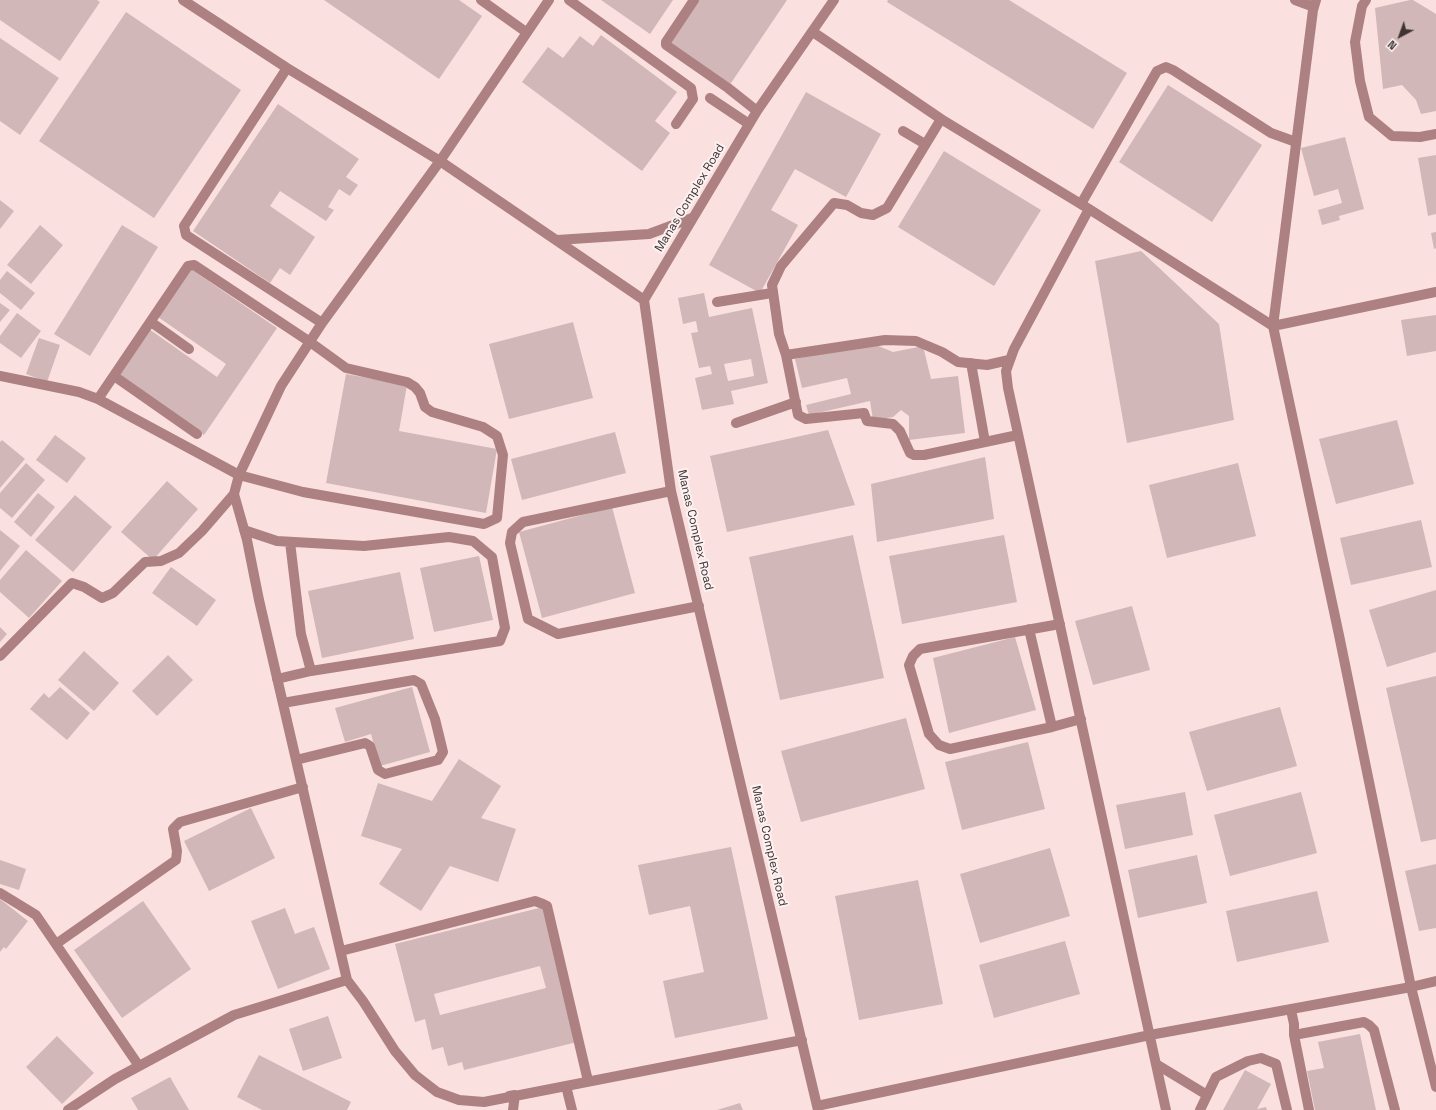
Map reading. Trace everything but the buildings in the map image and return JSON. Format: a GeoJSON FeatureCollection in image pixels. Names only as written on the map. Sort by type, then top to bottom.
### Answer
{"type":"FeatureCollection","features":[{"type":"Feature","properties":{"kind":"street"},"geometry":{"type":"LineString","coordinates":[[183,0],[287,68],[440,161],[644,300]]}},
{"type":"Feature","properties":{"kind":"street"},"geometry":{"type":"LineString","coordinates":[[481,0],[526,32]]}},
{"type":"Feature","properties":{"kind":"street"},"geometry":{"type":"LineString","coordinates":[[0,656],[72,583],[84,587],[102,598],[113,593],[145,562],[161,561],[179,552],[202,532],[234,494],[239,475],[281,386],[322,323],[440,161],[549,0]]}},
{"type":"Feature","properties":{"kind":"street"},"geometry":{"type":"LineString","coordinates":[[569,0],[691,88],[693,98],[676,124]]}},
{"type":"Feature","properties":{"kind":"street"},"geometry":{"type":"LineString","coordinates":[[694,0],[666,42],[666,45],[728,88],[757,111]]}},
{"type":"Feature","properties":{"kind":"street","name":"Manas Complex Road"},"geometry":{"type":"LineString","coordinates":[[817,1108],[671,491],[644,300],[757,111],[834,0]]}},
{"type":"Feature","properties":{"kind":"street"},"geometry":{"type":"LineString","coordinates":[[1295,0],[1315,4],[1273,326],[1338,627],[1411,987],[1436,1087]]}},
{"type":"Feature","properties":{"kind":"street"},"geometry":{"type":"LineString","coordinates":[[1366,0],[1362,6],[1356,42],[1360,81],[1369,117],[1392,136],[1420,137],[1436,134]]}},
{"type":"Feature","properties":{"kind":"street"},"geometry":{"type":"LineString","coordinates":[[813,32],[941,119],[1086,207],[1273,326],[1436,292]]}},
{"type":"Feature","properties":{"kind":"street"},"geometry":{"type":"LineString","coordinates":[[1166,1110],[1018,435],[1006,371],[1009,360],[1086,207],[1157,71],[1166,67],[1173,70],[1271,133],[1296,142]]}},
{"type":"Feature","properties":{"kind":"street"},"geometry":{"type":"LineString","coordinates":[[287,68],[184,226],[186,235],[322,323]]}},
{"type":"Feature","properties":{"kind":"street"},"geometry":{"type":"LineString","coordinates":[[710,98],[749,124]]}},
{"type":"Feature","properties":{"kind":"street"},"geometry":{"type":"LineString","coordinates":[[941,119],[887,208],[873,215],[861,213],[848,206],[834,203],[781,266],[772,286],[772,293],[779,334],[786,356],[798,415],[806,419],[864,412],[867,421],[893,424],[900,431],[910,453],[914,455],[924,455],[1018,435]]}},
{"type":"Feature","properties":{"kind":"street"},"geometry":{"type":"LineString","coordinates":[[903,131],[925,144]]}},
{"type":"Feature","properties":{"kind":"street"},"geometry":{"type":"LineString","coordinates":[[557,240],[649,234],[692,218]]}},
{"type":"Feature","properties":{"kind":"street"},"geometry":{"type":"LineString","coordinates":[[0,376],[79,392],[98,399],[239,475],[297,490],[484,524],[497,518],[503,455],[497,436],[483,427],[432,412],[425,407],[420,393],[415,387],[407,382],[346,368],[310,342],[194,265],[188,266],[98,399]]}},
{"type":"Feature","properties":{"kind":"street"},"geometry":{"type":"LineString","coordinates":[[716,302],[772,293]]}},
{"type":"Feature","properties":{"kind":"street"},"geometry":{"type":"LineString","coordinates":[[150,322],[189,349]]}},
{"type":"Feature","properties":{"kind":"street"},"geometry":{"type":"LineString","coordinates":[[786,356],[885,340],[916,340],[942,352],[958,362],[987,365],[1009,360]]}},
{"type":"Feature","properties":{"kind":"street"},"geometry":{"type":"LineString","coordinates":[[971,363],[985,442]]}},
{"type":"Feature","properties":{"kind":"street"},"geometry":{"type":"LineString","coordinates":[[114,376],[197,434]]}},
{"type":"Feature","properties":{"kind":"street"},"geometry":{"type":"LineString","coordinates":[[736,423],[796,402]]}},
{"type":"Feature","properties":{"kind":"street"},"geometry":{"type":"LineString","coordinates":[[671,491],[523,522],[512,532],[510,543],[528,619],[558,634],[699,606]]}},
{"type":"Feature","properties":{"kind":"street"},"geometry":{"type":"LineString","coordinates":[[234,494],[244,530],[347,980],[363,1001],[395,1051],[416,1075],[437,1092],[459,1100],[484,1102],[802,1040]]}},
{"type":"Feature","properties":{"kind":"street"},"geometry":{"type":"LineString","coordinates":[[244,530],[277,541],[364,546],[449,537],[473,541],[492,557],[505,628],[500,641],[311,671],[277,679]]}},
{"type":"Feature","properties":{"kind":"street"},"geometry":{"type":"LineString","coordinates":[[290,542],[301,634],[311,671]]}},
{"type":"Feature","properties":{"kind":"street"},"geometry":{"type":"LineString","coordinates":[[1060,624],[920,649],[913,656],[909,665],[929,734],[939,745],[950,749],[1081,720]]}},
{"type":"Feature","properties":{"kind":"street"},"geometry":{"type":"LineString","coordinates":[[1029,629],[1052,727]]}},
{"type":"Feature","properties":{"kind":"street"},"geometry":{"type":"LineString","coordinates":[[283,703],[414,680],[421,684],[432,712],[443,752],[438,760],[385,774],[378,770],[370,746],[365,743],[296,760]]}},
{"type":"Feature","properties":{"kind":"street"},"geometry":{"type":"LineString","coordinates":[[56,944],[176,860],[173,829],[180,822],[303,787]]}},
{"type":"Feature","properties":{"kind":"street"},"geometry":{"type":"LineString","coordinates":[[0,893],[36,915],[139,1066]]}},
{"type":"Feature","properties":{"kind":"street"},"geometry":{"type":"LineString","coordinates":[[341,951],[536,901],[547,906],[588,1081]]}},
{"type":"Feature","properties":{"kind":"street"},"geometry":{"type":"LineString","coordinates":[[68,1110],[115,1079],[234,1015],[347,980]]}},
{"type":"Feature","properties":{"kind":"street"},"geometry":{"type":"LineString","coordinates":[[817,1108],[1150,1035],[1291,1010],[1436,981]]}},
{"type":"Feature","properties":{"kind":"street"},"geometry":{"type":"LineString","coordinates":[[1291,1010],[1294,1024],[1294,1036],[1310,1110]]}},
{"type":"Feature","properties":{"kind":"street"},"geometry":{"type":"LineString","coordinates":[[1294,1036],[1364,1022],[1369,1025],[1374,1030],[1395,1110]]}},
{"type":"Feature","properties":{"kind":"street"},"geometry":{"type":"LineString","coordinates":[[1200,1110],[1216,1077],[1248,1061],[1261,1058],[1276,1064],[1287,1110]]}},
{"type":"Feature","properties":{"kind":"street"},"geometry":{"type":"LineString","coordinates":[[1156,1064],[1207,1095]]}},
{"type":"Feature","properties":{"kind":"street"},"geometry":{"type":"LineString","coordinates":[[566,1086],[572,1110]]}},
{"type":"Feature","properties":{"kind":"street"},"geometry":{"type":"LineString","coordinates":[[513,1110],[514,1096]]}}]}
